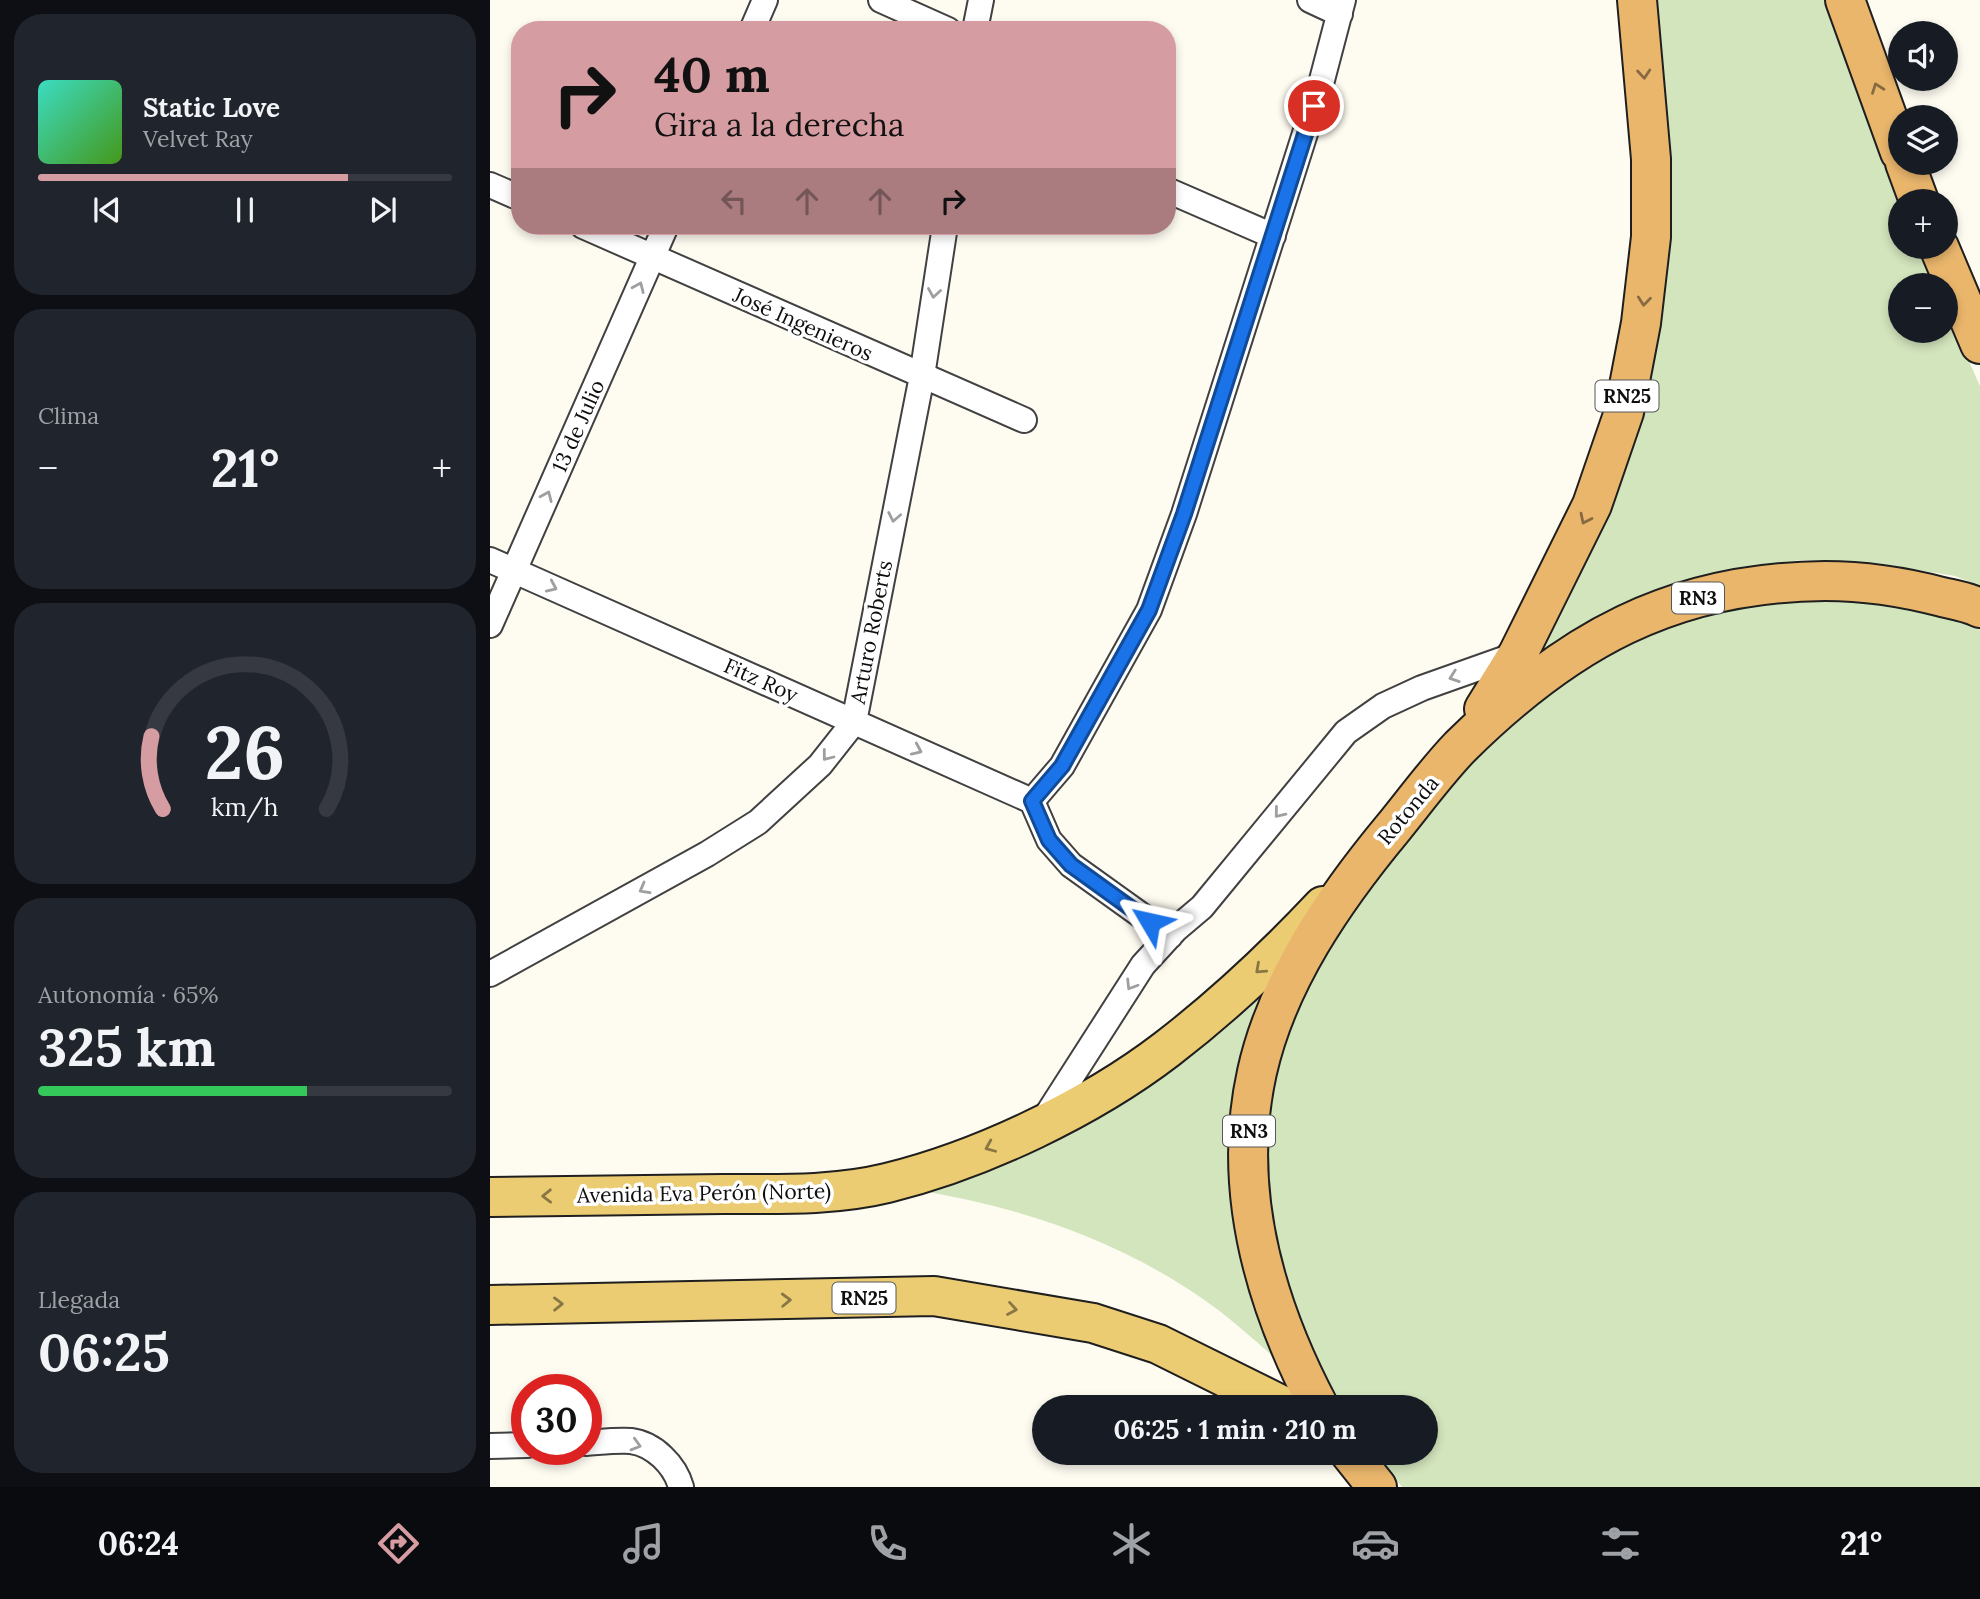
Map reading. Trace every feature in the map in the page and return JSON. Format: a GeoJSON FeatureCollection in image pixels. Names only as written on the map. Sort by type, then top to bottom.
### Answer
{"type":"FeatureCollection","features":[{"type":"Feature","properties":{"kind":"highway","name":"RN25"},"geometry":{"type":"LineString","coordinates":[[1458,749],[1518,654],[1592,505],[1624,412],[1641,323],[1651,237],[1651,159],[1637,0]]}},
{"type":"Feature","properties":{"kind":"highway"},"geometry":{"type":"LineString","coordinates":[[1845,0],[1888,119]]}},
{"type":"Feature","properties":{"kind":"highway"},"geometry":{"type":"LineString","coordinates":[[1943,259],[1980,344]]}},
{"type":"Feature","properties":{"kind":"highway","name":"Rotonda"},"geometry":{"type":"LineString","coordinates":[[1314,1395],[1281,1325],[1262,1269],[1250,1209],[1248,1139],[1257,1073],[1277,1009],[1308,948],[1359,868],[1458,749],[1526,688],[1575,652],[1619,626],[1673,605],[1729,589],[1785,582],[1853,581],[1916,590],[1980,608]]}},
{"type":"Feature","properties":{"kind":"highway"},"geometry":{"type":"LineString","coordinates":[[1359,1465],[1377,1487]]}},
{"type":"Feature","properties":{"kind":"main road","name":"Avenida Eva Perón (Norte)"},"geometry":{"type":"LineString","coordinates":[[490,1197],[824,1192],[885,1184],[957,1161],[1039,1126],[1105,1090],[1166,1050],[1287,945],[1359,868]]}},
{"type":"Feature","properties":{"kind":"main road","name":"RN25"},"geometry":{"type":"LineString","coordinates":[[490,1305],[934,1296],[1093,1323],[1158,1344],[1261,1395]]}},
{"type":"Feature","properties":{"kind":"street"},"geometry":{"type":"LineString","coordinates":[[756,21],[765,0]]}},
{"type":"Feature","properties":{"kind":"street"},"geometry":{"type":"LineString","coordinates":[[881,0],[928,21]]}},
{"type":"Feature","properties":{"kind":"street"},"geometry":{"type":"LineString","coordinates":[[977,21],[981,0]]}},
{"type":"Feature","properties":{"kind":"street"},"geometry":{"type":"LineString","coordinates":[[1170,936],[1071,865],[1049,840],[1032,801],[1062,766],[1149,610],[1184,514],[1322,80],[1342,7],[1310,0]]}},
{"type":"Feature","properties":{"kind":"street"},"geometry":{"type":"LineString","coordinates":[[490,185],[511,194]]}},
{"type":"Feature","properties":{"kind":"street"},"geometry":{"type":"LineString","coordinates":[[1176,194],[1273,236]]}},
{"type":"Feature","properties":{"kind":"street","name":"José Ingenieros"},"geometry":{"type":"LineString","coordinates":[[604,235],[1024,421]]}},
{"type":"Feature","properties":{"kind":"street","name":"13 de Julio"},"geometry":{"type":"LineString","coordinates":[[490,625],[662,235]]}},
{"type":"Feature","properties":{"kind":"street","name":"Arturo Roberts"},"geometry":{"type":"LineString","coordinates":[[490,974],[758,822],[820,765],[854,722],[922,376],[943,235]]}},
{"type":"Feature","properties":{"kind":"street","name":"Fitz Roy"},"geometry":{"type":"LineString","coordinates":[[490,560],[1032,801]]}},
{"type":"Feature","properties":{"kind":"street"},"geometry":{"type":"LineString","coordinates":[[1039,1126],[1143,965],[1202,907],[1346,732],[1382,706],[1422,688],[1518,654]]}},
{"type":"Feature","properties":{"kind":"street"},"geometry":{"type":"LineString","coordinates":[[602,1442],[633,1441],[658,1453],[679,1480]]}},
{"type":"Feature","properties":{"kind":"street"},"geometry":{"type":"LineString","coordinates":[[490,1446],[511,1445]]}},
{"type":"Feature","properties":{"kind":"green space"},"geometry":{"type":"Polygon","coordinates":[[[1654,0],[1826,0],[1888,166],[1888,175],[1891,175],[1897,189],[1888,189],[1888,259],[1923,259],[1930,273],[1888,273],[1888,343],[1958,343],[1958,337],[1980,386],[1980,586],[1955,576],[1876,563],[1800,560],[1720,572],[1644,597],[1518,677],[1576,581],[1612,496],[1665,170],[1663,66],[1654,0]]]}},
{"type":"Feature","properties":{"kind":"green space"},"geometry":{"type":"Polygon","coordinates":[[[1841,592],[1980,624],[1980,1487],[1402,1487],[1385,1465],[1438,1465],[1438,1395],[1336,1395],[1323,1374],[1294,1311],[1268,1242],[1262,1172],[1268,1101],[1284,1035],[1313,974],[1353,906],[1455,780],[1509,724],[1557,681],[1670,618],[1841,592]]]}},
{"type":"Feature","properties":{"kind":"green space"},"geometry":{"type":"Polygon","coordinates":[[[1265,989],[1244,1059],[1285,1367],[1214,1307],[1137,1259],[1066,1228],[1029,1216],[992,1205],[916,1190],[1265,989]]]}},
{"type":"Feature","properties":{"kind":"route"},"geometry":{"type":"LineString","coordinates":[[1150,922],[1071,865],[1049,840],[1032,801],[1062,766],[1149,610],[1184,514],[1314,106]]}}]}
